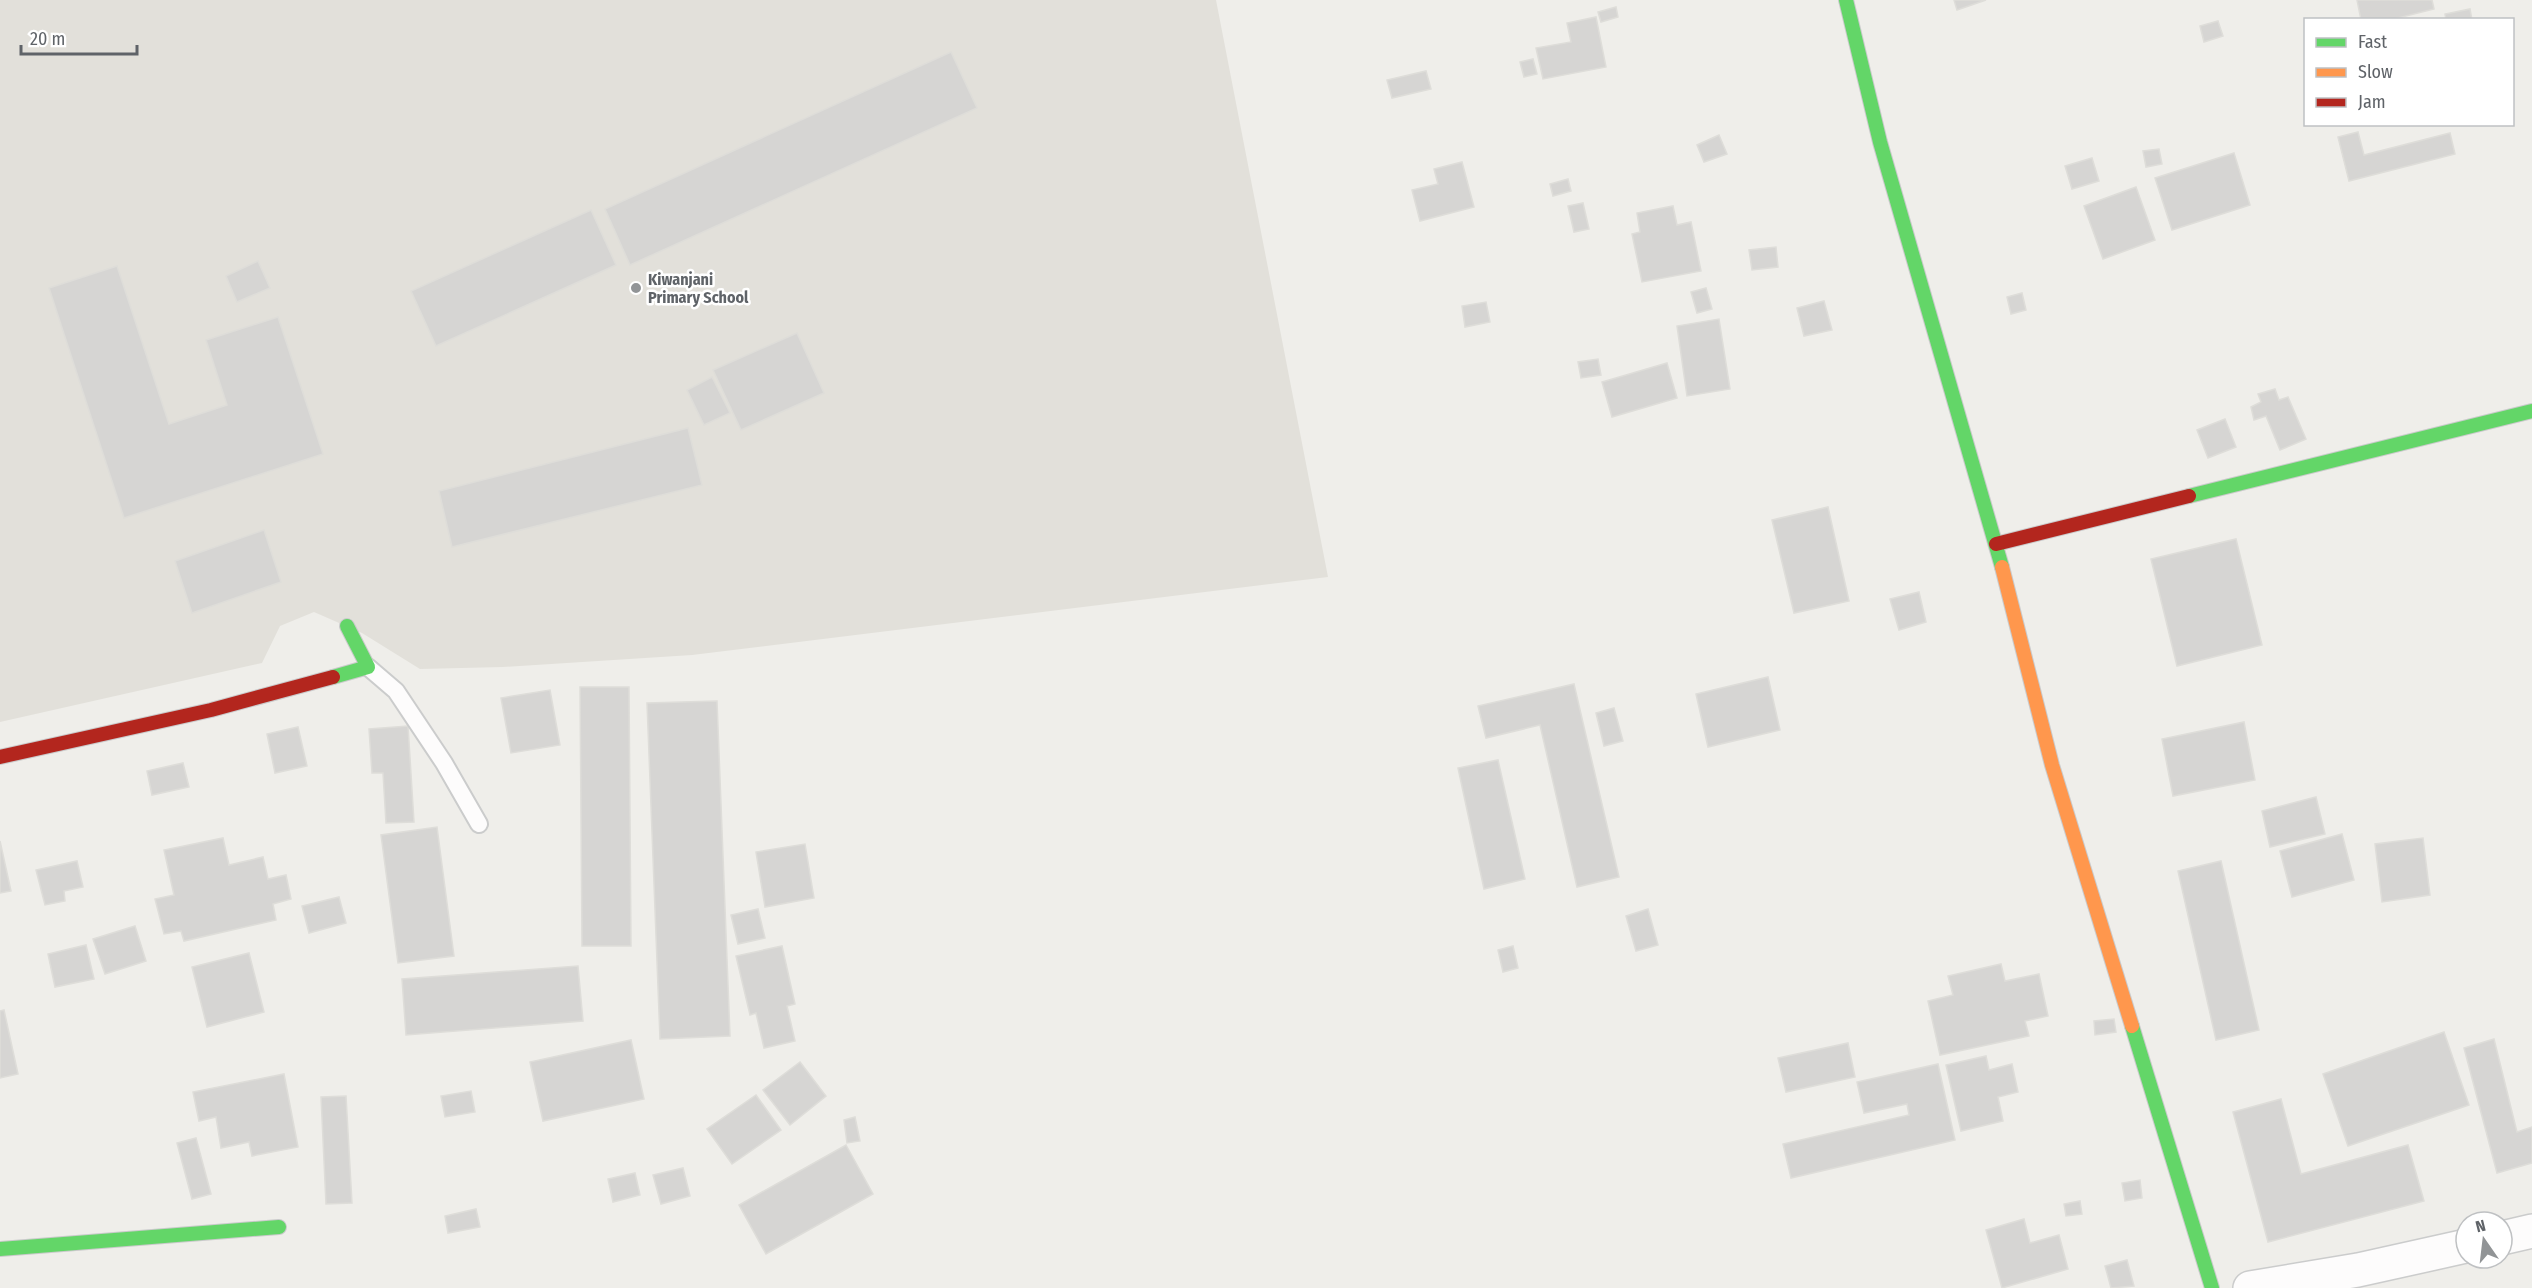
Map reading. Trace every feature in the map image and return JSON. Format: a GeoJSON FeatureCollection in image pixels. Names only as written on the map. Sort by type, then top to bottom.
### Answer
{"type":"FeatureCollection","features":[{"type":"Feature","properties":{"kind":"street"},"geometry":{"type":"LineString","coordinates":[[1846,0],[1880,142],[1996,544],[2052,765],[2212,1288]]}},
{"type":"Feature","properties":{"kind":"street"},"geometry":{"type":"LineString","coordinates":[[1996,544],[2532,411]]}},
{"type":"Feature","properties":{"kind":"street"},"geometry":{"type":"LineString","coordinates":[[0,757],[211,710],[368,668],[347,626]]}},
{"type":"Feature","properties":{"kind":"street"},"geometry":{"type":"LineString","coordinates":[[0,1249],[279,1227]]}},
{"type":"Feature","properties":{"kind":"street"},"geometry":{"type":"LineString","coordinates":[[2514,1235],[2532,1231]]}},
{"type":"Feature","properties":{"kind":"street"},"geometry":{"type":"LineString","coordinates":[[2250,1288],[2361,1279],[2454,1250]]}},
{"type":"Feature","properties":{"kind":"lane"},"geometry":{"type":"LineString","coordinates":[[368,668],[396,691],[444,763],[479,824]]}},
{"type":"Feature","properties":{"kind":"shaded area","name":"Kiwanjani Primary School"},"geometry":{"type":"Polygon","coordinates":[[[0,0],[1216,0],[1328,577],[692,655],[503,667],[420,669],[362,633],[314,612],[280,626],[262,663],[0,722],[0,0]]]}},
{"type":"Feature","properties":{"kind":"building"},"geometry":{"type":"Polygon","coordinates":[[[1954,0],[1986,0],[1957,10],[1954,0]]]}},
{"type":"Feature","properties":{"kind":"building"},"geometry":{"type":"Polygon","coordinates":[[[2357,0],[2432,0],[2434,9],[2398,18],[2361,18],[2357,0]]]}},
{"type":"Feature","properties":{"kind":"building"},"geometry":{"type":"Polygon","coordinates":[[[1616,7],[1618,17],[1601,22],[1598,12],[1616,7]]]}},
{"type":"Feature","properties":{"kind":"building"},"geometry":{"type":"Polygon","coordinates":[[[2470,9],[2472,18],[2446,18],[2445,14],[2470,9]]]}},
{"type":"Feature","properties":{"kind":"building"},"geometry":{"type":"Polygon","coordinates":[[[1596,17],[1606,67],[1543,79],[1536,48],[1571,42],[1567,23],[1596,17]]]}},
{"type":"Feature","properties":{"kind":"building"},"geometry":{"type":"Polygon","coordinates":[[[2218,21],[2223,36],[2204,42],[2200,26],[2218,21]]]}},
{"type":"Feature","properties":{"kind":"building"},"geometry":{"type":"Polygon","coordinates":[[[951,52],[977,108],[630,265],[605,209],[951,52]]]}},
{"type":"Feature","properties":{"kind":"building"},"geometry":{"type":"Polygon","coordinates":[[[1533,59],[1537,74],[1524,77],[1520,62],[1533,59]]]}},
{"type":"Feature","properties":{"kind":"building"},"geometry":{"type":"Polygon","coordinates":[[[1426,71],[1431,89],[1392,98],[1387,80],[1426,71]]]}},
{"type":"Feature","properties":{"kind":"building"},"geometry":{"type":"Polygon","coordinates":[[[2358,132],[2364,155],[2450,133],[2455,154],[2349,181],[2338,137],[2358,132]]]}},
{"type":"Feature","properties":{"kind":"building"},"geometry":{"type":"Polygon","coordinates":[[[1719,135],[1727,154],[1704,162],[1697,145],[1719,135]]]}},
{"type":"Feature","properties":{"kind":"building"},"geometry":{"type":"Polygon","coordinates":[[[2159,149],[2162,164],[2146,167],[2143,151],[2159,149]]]}},
{"type":"Feature","properties":{"kind":"building"},"geometry":{"type":"Polygon","coordinates":[[[2234,153],[2250,205],[2172,230],[2155,178],[2234,153]]]}},
{"type":"Feature","properties":{"kind":"building"},"geometry":{"type":"Polygon","coordinates":[[[2092,158],[2099,181],[2072,189],[2065,166],[2092,158]]]}},
{"type":"Feature","properties":{"kind":"building"},"geometry":{"type":"Polygon","coordinates":[[[1462,162],[1474,207],[1420,221],[1412,190],[1438,184],[1434,169],[1462,162]]]}},
{"type":"Feature","properties":{"kind":"building"},"geometry":{"type":"Polygon","coordinates":[[[1568,179],[1571,191],[1553,196],[1550,184],[1568,179]]]}},
{"type":"Feature","properties":{"kind":"building"},"geometry":{"type":"Polygon","coordinates":[[[2136,187],[2155,240],[2103,259],[2084,206],[2136,187]]]}},
{"type":"Feature","properties":{"kind":"building"},"geometry":{"type":"Polygon","coordinates":[[[1583,203],[1589,229],[1574,232],[1568,206],[1583,203]]]}},
{"type":"Feature","properties":{"kind":"building"},"geometry":{"type":"Polygon","coordinates":[[[1673,206],[1677,225],[1691,222],[1701,271],[1642,282],[1632,234],[1640,232],[1637,213],[1673,206]]]}},
{"type":"Feature","properties":{"kind":"building"},"geometry":{"type":"Polygon","coordinates":[[[591,210],[616,265],[436,346],[411,291],[591,210]]]}},
{"type":"Feature","properties":{"kind":"building"},"geometry":{"type":"Polygon","coordinates":[[[1776,247],[1778,267],[1752,270],[1749,250],[1776,247]]]}},
{"type":"Feature","properties":{"kind":"building"},"geometry":{"type":"Polygon","coordinates":[[[258,261],[270,288],[237,302],[226,276],[258,261]]]}},
{"type":"Feature","properties":{"kind":"building"},"geometry":{"type":"Polygon","coordinates":[[[117,266],[169,424],[227,405],[206,340],[278,317],[323,454],[124,518],[49,288],[117,266]]]}},
{"type":"Feature","properties":{"kind":"building"},"geometry":{"type":"Polygon","coordinates":[[[1706,288],[1712,309],[1697,313],[1691,292],[1706,288]]]}},
{"type":"Feature","properties":{"kind":"building"},"geometry":{"type":"Polygon","coordinates":[[[2022,293],[2026,310],[2011,314],[2007,297],[2022,293]]]}},
{"type":"Feature","properties":{"kind":"building"},"geometry":{"type":"Polygon","coordinates":[[[1824,301],[1832,330],[1804,336],[1797,308],[1824,301]]]}},
{"type":"Feature","properties":{"kind":"building"},"geometry":{"type":"Polygon","coordinates":[[[1486,302],[1490,322],[1465,327],[1462,306],[1486,302]]]}},
{"type":"Feature","properties":{"kind":"building"},"geometry":{"type":"Polygon","coordinates":[[[1719,319],[1730,389],[1687,396],[1677,326],[1719,319]]]}},
{"type":"Feature","properties":{"kind":"building"},"geometry":{"type":"Polygon","coordinates":[[[797,333],[824,393],[741,430],[713,370],[797,333]]]}},
{"type":"Feature","properties":{"kind":"building"},"geometry":{"type":"Polygon","coordinates":[[[1598,359],[1601,375],[1581,378],[1578,362],[1598,359]]]}},
{"type":"Feature","properties":{"kind":"building"},"geometry":{"type":"Polygon","coordinates":[[[1667,363],[1677,398],[1612,417],[1602,382],[1667,363]]]}},
{"type":"Feature","properties":{"kind":"building"},"geometry":{"type":"Polygon","coordinates":[[[712,377],[730,413],[704,425],[687,390],[712,377]]]}},
{"type":"Feature","properties":{"kind":"building"},"geometry":{"type":"Polygon","coordinates":[[[2275,389],[2279,400],[2288,397],[2306,439],[2280,450],[2266,416],[2254,420],[2251,407],[2261,402],[2258,394],[2275,389]]]}},
{"type":"Feature","properties":{"kind":"building"},"geometry":{"type":"Polygon","coordinates":[[[2225,419],[2236,447],[2208,458],[2197,430],[2225,419]]]}},
{"type":"Feature","properties":{"kind":"building"},"geometry":{"type":"Polygon","coordinates":[[[688,428],[702,485],[452,547],[439,491],[688,428]]]}},
{"type":"Feature","properties":{"kind":"building"},"geometry":{"type":"Polygon","coordinates":[[[1828,507],[1849,601],[1794,613],[1772,520],[1828,507]]]}},
{"type":"Feature","properties":{"kind":"building"},"geometry":{"type":"Polygon","coordinates":[[[264,530],[281,582],[192,613],[175,561],[264,530]]]}},
{"type":"Feature","properties":{"kind":"building"},"geometry":{"type":"Polygon","coordinates":[[[2236,539],[2262,645],[2177,666],[2151,559],[2236,539]]]}},
{"type":"Feature","properties":{"kind":"building"},"geometry":{"type":"Polygon","coordinates":[[[1919,592],[1926,622],[1899,630],[1890,599],[1919,592]]]}},
{"type":"Feature","properties":{"kind":"building"},"geometry":{"type":"Polygon","coordinates":[[[1768,677],[1780,730],[1708,747],[1696,694],[1768,677]]]}},
{"type":"Feature","properties":{"kind":"building"},"geometry":{"type":"Polygon","coordinates":[[[1574,684],[1619,877],[1577,887],[1540,725],[1486,738],[1478,706],[1574,684]]]}},
{"type":"Feature","properties":{"kind":"building"},"geometry":{"type":"Polygon","coordinates":[[[580,687],[629,687],[631,946],[582,946],[580,687]]]}},
{"type":"Feature","properties":{"kind":"building"},"geometry":{"type":"Polygon","coordinates":[[[550,690],[560,745],[511,753],[501,698],[550,690]]]}},
{"type":"Feature","properties":{"kind":"building"},"geometry":{"type":"Polygon","coordinates":[[[717,701],[730,1036],[660,1039],[647,703],[717,701]]]}},
{"type":"Feature","properties":{"kind":"building"},"geometry":{"type":"Polygon","coordinates":[[[1614,708],[1623,741],[1604,746],[1596,713],[1614,708]]]}},
{"type":"Feature","properties":{"kind":"building"},"geometry":{"type":"Polygon","coordinates":[[[2244,722],[2255,780],[2173,796],[2162,739],[2244,722]]]}},
{"type":"Feature","properties":{"kind":"building"},"geometry":{"type":"Polygon","coordinates":[[[408,726],[414,822],[386,823],[383,773],[372,773],[369,729],[408,726]]]}},
{"type":"Feature","properties":{"kind":"building"},"geometry":{"type":"Polygon","coordinates":[[[298,727],[307,766],[275,773],[267,734],[298,727]]]}},
{"type":"Feature","properties":{"kind":"building"},"geometry":{"type":"Polygon","coordinates":[[[1498,760],[1525,879],[1484,889],[1458,768],[1498,760]]]}},
{"type":"Feature","properties":{"kind":"building"},"geometry":{"type":"Polygon","coordinates":[[[183,763],[189,787],[152,795],[147,771],[183,763]]]}},
{"type":"Feature","properties":{"kind":"building"},"geometry":{"type":"Polygon","coordinates":[[[2316,797],[2325,834],[2270,847],[2262,811],[2316,797]]]}},
{"type":"Feature","properties":{"kind":"building"},"geometry":{"type":"Polygon","coordinates":[[[437,827],[454,956],[398,963],[381,835],[437,827]]]}},
{"type":"Feature","properties":{"kind":"building"},"geometry":{"type":"Polygon","coordinates":[[[2342,834],[2354,880],[2292,897],[2280,851],[2342,834]]]}},
{"type":"Feature","properties":{"kind":"building"},"geometry":{"type":"Polygon","coordinates":[[[223,838],[229,865],[263,857],[268,879],[286,875],[291,899],[273,904],[276,920],[184,941],[181,931],[164,934],[155,899],[174,895],[164,850],[223,838]]]}},
{"type":"Feature","properties":{"kind":"building"},"geometry":{"type":"Polygon","coordinates":[[[2423,838],[2430,895],[2382,902],[2375,844],[2423,838]]]}},
{"type":"Feature","properties":{"kind":"building"},"geometry":{"type":"Polygon","coordinates":[[[0,841],[11,891],[0,893],[0,841]]]}},
{"type":"Feature","properties":{"kind":"building"},"geometry":{"type":"Polygon","coordinates":[[[805,844],[814,898],[765,907],[756,852],[805,844]]]}},
{"type":"Feature","properties":{"kind":"building"},"geometry":{"type":"Polygon","coordinates":[[[77,861],[83,887],[64,891],[65,901],[45,905],[36,870],[77,861]]]}},
{"type":"Feature","properties":{"kind":"building"},"geometry":{"type":"Polygon","coordinates":[[[2221,861],[2259,1030],[2216,1040],[2178,871],[2221,861]]]}},
{"type":"Feature","properties":{"kind":"building"},"geometry":{"type":"Polygon","coordinates":[[[339,897],[346,923],[309,933],[302,906],[339,897]]]}},
{"type":"Feature","properties":{"kind":"building"},"geometry":{"type":"Polygon","coordinates":[[[758,909],[765,938],[738,944],[731,915],[758,909]]]}},
{"type":"Feature","properties":{"kind":"building"},"geometry":{"type":"Polygon","coordinates":[[[1648,909],[1658,945],[1636,951],[1626,916],[1648,909]]]}},
{"type":"Feature","properties":{"kind":"building"},"geometry":{"type":"Polygon","coordinates":[[[135,926],[146,961],[105,974],[93,939],[135,926]]]}},
{"type":"Feature","properties":{"kind":"building"},"geometry":{"type":"Polygon","coordinates":[[[86,945],[94,979],[55,987],[48,954],[86,945]]]}},
{"type":"Feature","properties":{"kind":"building"},"geometry":{"type":"Polygon","coordinates":[[[782,946],[795,1004],[787,1006],[795,1041],[764,1048],[756,1013],[750,1015],[736,956],[782,946]]]}},
{"type":"Feature","properties":{"kind":"building"},"geometry":{"type":"Polygon","coordinates":[[[1513,946],[1518,968],[1503,972],[1498,950],[1513,946]]]}},
{"type":"Feature","properties":{"kind":"building"},"geometry":{"type":"Polygon","coordinates":[[[249,953],[264,1012],[207,1027],[192,967],[249,953]]]}},
{"type":"Feature","properties":{"kind":"building"},"geometry":{"type":"Polygon","coordinates":[[[2001,964],[2005,981],[2039,974],[2048,1016],[2025,1021],[2029,1036],[1940,1055],[1928,1001],[1953,995],[1948,976],[2001,964]]]}},
{"type":"Feature","properties":{"kind":"building"},"geometry":{"type":"Polygon","coordinates":[[[578,966],[583,1021],[406,1035],[402,979],[578,966]]]}},
{"type":"Feature","properties":{"kind":"building"},"geometry":{"type":"Polygon","coordinates":[[[4,1010],[18,1074],[0,1078],[0,1011],[4,1010]]]}},
{"type":"Feature","properties":{"kind":"building"},"geometry":{"type":"Polygon","coordinates":[[[2114,1019],[2116,1032],[2095,1035],[2094,1021],[2114,1019]]]}},
{"type":"Feature","properties":{"kind":"building"},"geometry":{"type":"Polygon","coordinates":[[[2444,1032],[2469,1105],[2348,1146],[2323,1074],[2444,1032]]]}},
{"type":"Feature","properties":{"kind":"building"},"geometry":{"type":"Polygon","coordinates":[[[2494,1039],[2517,1132],[2532,1127],[2532,1163],[2497,1173],[2464,1048],[2494,1039]]]}},
{"type":"Feature","properties":{"kind":"building"},"geometry":{"type":"Polygon","coordinates":[[[631,1040],[644,1099],[543,1121],[530,1062],[631,1040]]]}},
{"type":"Feature","properties":{"kind":"building"},"geometry":{"type":"Polygon","coordinates":[[[1848,1043],[1855,1077],[1786,1092],[1778,1058],[1848,1043]]]}},
{"type":"Feature","properties":{"kind":"building"},"geometry":{"type":"Polygon","coordinates":[[[1986,1056],[1989,1070],[2012,1064],[2018,1092],[1998,1097],[2003,1121],[1961,1131],[1946,1065],[1986,1056]]]}},
{"type":"Feature","properties":{"kind":"building"},"geometry":{"type":"Polygon","coordinates":[[[800,1062],[826,1096],[790,1125],[763,1090],[800,1062]]]}},
{"type":"Feature","properties":{"kind":"building"},"geometry":{"type":"Polygon","coordinates":[[[1938,1064],[1955,1140],[1791,1178],[1783,1144],[1909,1115],[1907,1104],[1864,1113],[1857,1082],[1938,1064]]]}},
{"type":"Feature","properties":{"kind":"building"},"geometry":{"type":"Polygon","coordinates":[[[284,1074],[298,1147],[252,1156],[249,1142],[221,1148],[216,1117],[199,1121],[193,1092],[284,1074]]]}},
{"type":"Feature","properties":{"kind":"building"},"geometry":{"type":"Polygon","coordinates":[[[471,1091],[475,1112],[445,1117],[441,1096],[471,1091]]]}},
{"type":"Feature","properties":{"kind":"building"},"geometry":{"type":"Polygon","coordinates":[[[756,1095],[781,1130],[732,1164],[707,1129],[756,1095]]]}},
{"type":"Feature","properties":{"kind":"building"},"geometry":{"type":"Polygon","coordinates":[[[346,1096],[352,1203],[326,1204],[321,1097],[346,1096]]]}},
{"type":"Feature","properties":{"kind":"building"},"geometry":{"type":"Polygon","coordinates":[[[2281,1099],[2301,1174],[2408,1145],[2424,1201],[2268,1242],[2233,1112],[2281,1099]]]}},
{"type":"Feature","properties":{"kind":"building"},"geometry":{"type":"Polygon","coordinates":[[[855,1117],[860,1141],[847,1143],[844,1120],[855,1117]]]}},
{"type":"Feature","properties":{"kind":"building"},"geometry":{"type":"Polygon","coordinates":[[[196,1138],[211,1194],[192,1199],[177,1143],[196,1138]]]}},
{"type":"Feature","properties":{"kind":"building"},"geometry":{"type":"Polygon","coordinates":[[[846,1145],[873,1194],[766,1254],[739,1205],[846,1145]]]}},
{"type":"Feature","properties":{"kind":"building"},"geometry":{"type":"Polygon","coordinates":[[[683,1168],[690,1196],[661,1204],[653,1175],[683,1168]]]}},
{"type":"Feature","properties":{"kind":"building"},"geometry":{"type":"Polygon","coordinates":[[[635,1173],[640,1195],[613,1202],[608,1179],[635,1173]]]}},
{"type":"Feature","properties":{"kind":"building"},"geometry":{"type":"Polygon","coordinates":[[[2140,1180],[2142,1198],[2125,1201],[2122,1183],[2140,1180]]]}},
{"type":"Feature","properties":{"kind":"building"},"geometry":{"type":"Polygon","coordinates":[[[2080,1201],[2082,1214],[2066,1216],[2064,1204],[2080,1201]]]}},
{"type":"Feature","properties":{"kind":"building"},"geometry":{"type":"Polygon","coordinates":[[[476,1209],[480,1227],[448,1233],[445,1216],[476,1209]]]}},
{"type":"Feature","properties":{"kind":"building"},"geometry":{"type":"Polygon","coordinates":[[[2024,1219],[2030,1243],[2059,1235],[2068,1269],[2002,1288],[1986,1230],[2024,1219]]]}},
{"type":"Feature","properties":{"kind":"building"},"geometry":{"type":"Polygon","coordinates":[[[2127,1260],[2134,1286],[2111,1288],[2105,1266],[2127,1260]]]}},
{"type":"Feature","properties":{"kind":"traffic: fast"},"geometry":{"type":"LineString","coordinates":[[1846,0],[1880,142],[2002,567]]}},
{"type":"Feature","properties":{"kind":"traffic: fast"},"geometry":{"type":"LineString","coordinates":[[2189,496],[2532,411]]}},
{"type":"Feature","properties":{"kind":"traffic: fast"},"geometry":{"type":"LineString","coordinates":[[333,677],[368,667],[347,626]]}},
{"type":"Feature","properties":{"kind":"traffic: fast"},"geometry":{"type":"LineString","coordinates":[[2132,1026],[2212,1288]]}},
{"type":"Feature","properties":{"kind":"traffic: fast"},"geometry":{"type":"LineString","coordinates":[[0,1249],[279,1227]]}},
{"type":"Feature","properties":{"kind":"traffic: slow"},"geometry":{"type":"LineString","coordinates":[[2002,567],[2052,765],[2132,1026]]}},
{"type":"Feature","properties":{"kind":"traffic: jam"},"geometry":{"type":"LineString","coordinates":[[1996,544],[2189,496]]}},
{"type":"Feature","properties":{"kind":"traffic: jam"},"geometry":{"type":"LineString","coordinates":[[0,757],[211,710],[333,677]]}},
{"type":"Feature","properties":{"kind":"place","name":"Kiwanjani Primary School"},"geometry":{"type":"Point","coordinates":[636,288]}}]}
